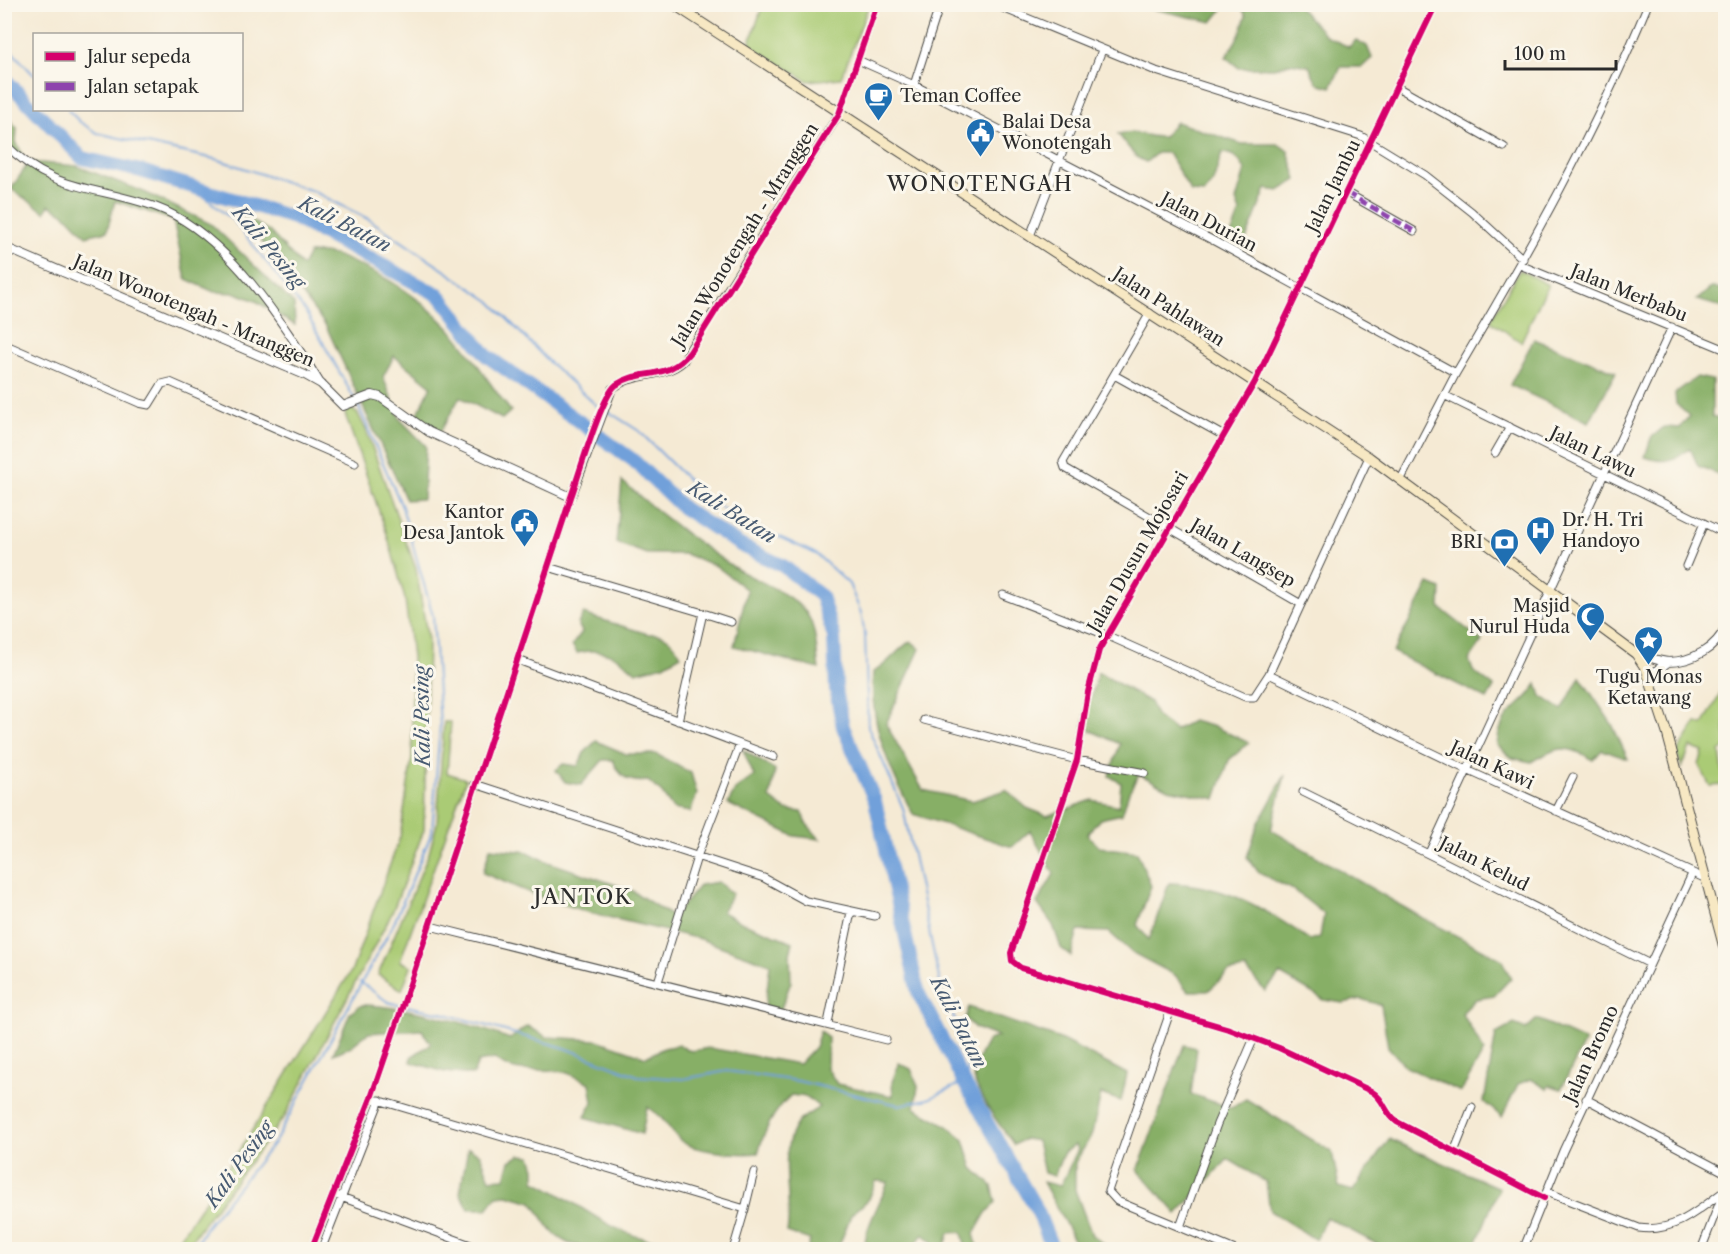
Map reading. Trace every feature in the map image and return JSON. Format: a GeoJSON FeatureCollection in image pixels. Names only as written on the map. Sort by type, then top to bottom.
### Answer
{"type":"FeatureCollection","features":[{"type":"Feature","properties":{"kind":"main road","name":"Jalan Pahlawan"},"geometry":{"type":"LineString","coordinates":[[673,4],[1369,457],[1551,589],[1636,654]]}},
{"type":"Feature","properties":{"kind":"main road"},"geometry":{"type":"LineString","coordinates":[[1636,654],[1652,684],[1725,955]]}},
{"type":"Feature","properties":{"kind":"street"},"geometry":{"type":"LineString","coordinates":[[839,114],[877,4]]}},
{"type":"Feature","properties":{"kind":"street"},"geometry":{"type":"LineString","coordinates":[[914,85],[939,7],[924,4]]}},
{"type":"Feature","properties":{"kind":"street"},"geometry":{"type":"LineString","coordinates":[[993,4],[1156,71],[1331,125],[1371,142],[1425,175],[1479,218],[1522,262]]}},
{"type":"Feature","properties":{"kind":"street","name":"Jalan Jambu"},"geometry":{"type":"LineString","coordinates":[[1255,382],[1436,4]]}},
{"type":"Feature","properties":{"kind":"street"},"geometry":{"type":"LineString","coordinates":[[1401,479],[1456,373],[1522,262],[1593,129],[1648,4]]}},
{"type":"Feature","properties":{"kind":"street"},"geometry":{"type":"LineString","coordinates":[[1030,236],[1102,50]]}},
{"type":"Feature","properties":{"kind":"street","name":"Jalan Durian"},"geometry":{"type":"LineString","coordinates":[[858,60],[914,85],[1300,288],[1456,373]]}},
{"type":"Feature","properties":{"kind":"street"},"geometry":{"type":"LineString","coordinates":[[1397,87],[1504,147]]}},
{"type":"Feature","properties":{"kind":"street","name":"Jalan Wonotengah - Mranggen"},"geometry":{"type":"LineString","coordinates":[[4,247],[100,290],[202,329],[321,384],[343,406],[368,396],[380,397],[429,432],[571,497],[606,400],[616,385],[669,369],[683,361],[839,114]]}},
{"type":"Feature","properties":{"kind":"street"},"geometry":{"type":"LineString","coordinates":[[4,143],[28,164],[51,179],[159,208],[203,235],[248,279],[294,340],[321,384]]}},
{"type":"Feature","properties":{"kind":"street"},"geometry":{"type":"LineString","coordinates":[[1347,193],[1414,231]]}},
{"type":"Feature","properties":{"kind":"street","name":"Jalan Merbabu"},"geometry":{"type":"LineString","coordinates":[[1522,262],[1725,350]]}},
{"type":"Feature","properties":{"kind":"street"},"geometry":{"type":"LineString","coordinates":[[1150,313],[1116,376],[1224,436]]}},
{"type":"Feature","properties":{"kind":"street"},"geometry":{"type":"LineString","coordinates":[[1429,853],[1672,327]]}},
{"type":"Feature","properties":{"kind":"street"},"geometry":{"type":"LineString","coordinates":[[4,344],[139,403],[149,405],[162,384],[170,382],[355,463]]}},
{"type":"Feature","properties":{"kind":"street","name":"Jalan Langsep"},"geometry":{"type":"LineString","coordinates":[[1116,376],[1063,465],[1302,604]]}},
{"type":"Feature","properties":{"kind":"street","name":"Jalan Dusun Mojosari"},"geometry":{"type":"LineString","coordinates":[[1170,1012],[1021,968],[1012,961],[1011,955],[1077,760],[1093,669],[1106,635],[1255,382]]}},
{"type":"Feature","properties":{"kind":"street","name":"Jalan Lawu"},"geometry":{"type":"LineString","coordinates":[[1446,396],[1725,534]]}},
{"type":"Feature","properties":{"kind":"street"},"geometry":{"type":"LineString","coordinates":[[1495,453],[1510,427]]}},
{"type":"Feature","properties":{"kind":"street"},"geometry":{"type":"LineString","coordinates":[[1003,596],[1106,635],[1245,697],[1256,695],[1269,674],[1369,457]]}},
{"type":"Feature","properties":{"kind":"street"},"geometry":{"type":"LineString","coordinates":[[321,1250],[337,1196],[430,926],[571,497]]}},
{"type":"Feature","properties":{"kind":"street"},"geometry":{"type":"LineString","coordinates":[[1686,566],[1704,523]]}},
{"type":"Feature","properties":{"kind":"street"},"geometry":{"type":"LineString","coordinates":[[548,567],[731,622]]}},
{"type":"Feature","properties":{"kind":"street"},"geometry":{"type":"LineString","coordinates":[[678,721],[703,613]]}},
{"type":"Feature","properties":{"kind":"street"},"geometry":{"type":"LineString","coordinates":[[1652,684],[1659,666],[1709,648],[1717,642],[1725,626]]}},
{"type":"Feature","properties":{"kind":"street"},"geometry":{"type":"LineString","coordinates":[[1636,654],[1668,662]]}},
{"type":"Feature","properties":{"kind":"street"},"geometry":{"type":"LineString","coordinates":[[518,660],[774,757]]}},
{"type":"Feature","properties":{"kind":"street","name":"Jalan Kawi"},"geometry":{"type":"LineString","coordinates":[[1269,674],[1467,770],[1704,878]]}},
{"type":"Feature","properties":{"kind":"street"},"geometry":{"type":"LineString","coordinates":[[924,720],[1077,760],[1145,773]]}},
{"type":"Feature","properties":{"kind":"street"},"geometry":{"type":"LineString","coordinates":[[658,982],[697,857],[740,744]]}},
{"type":"Feature","properties":{"kind":"street"},"geometry":{"type":"LineString","coordinates":[[1556,811],[1573,777]]}},
{"type":"Feature","properties":{"kind":"street"},"geometry":{"type":"LineString","coordinates":[[475,784],[764,878],[806,901],[874,916]]}},
{"type":"Feature","properties":{"kind":"street","name":"Jalan Kelud"},"geometry":{"type":"LineString","coordinates":[[1303,792],[1650,964]]}},
{"type":"Feature","properties":{"kind":"street","name":"Jalan Bromo"},"geometry":{"type":"LineString","coordinates":[[1523,1250],[1587,1099],[1692,874]]}},
{"type":"Feature","properties":{"kind":"street"},"geometry":{"type":"LineString","coordinates":[[828,1023],[851,912]]}},
{"type":"Feature","properties":{"kind":"street"},"geometry":{"type":"LineString","coordinates":[[430,926],[828,1023],[886,1040]]}},
{"type":"Feature","properties":{"kind":"street"},"geometry":{"type":"LineString","coordinates":[[1235,1250],[1117,1201],[1108,1191],[1170,1012],[1254,1038],[1371,1090],[1382,1098],[1391,1119],[1454,1152],[1546,1194],[1639,1228],[1652,1230],[1676,1224],[1724,1189]]}},
{"type":"Feature","properties":{"kind":"street"},"geometry":{"type":"LineString","coordinates":[[1180,1227],[1217,1124],[1254,1038]]}},
{"type":"Feature","properties":{"kind":"street"},"geometry":{"type":"LineString","coordinates":[[371,1098],[745,1209]]}},
{"type":"Feature","properties":{"kind":"street"},"geometry":{"type":"LineString","coordinates":[[1587,1099],[1725,1173]]}},
{"type":"Feature","properties":{"kind":"street"},"geometry":{"type":"LineString","coordinates":[[312,1250],[380,1100]]}},
{"type":"Feature","properties":{"kind":"street"},"geometry":{"type":"LineString","coordinates":[[1454,1152],[1472,1107]]}},
{"type":"Feature","properties":{"kind":"street"},"geometry":{"type":"LineString","coordinates":[[733,1250],[754,1173]]}},
{"type":"Feature","properties":{"kind":"street"},"geometry":{"type":"LineString","coordinates":[[1701,1250],[1724,1189]]}},
{"type":"Feature","properties":{"kind":"street"},"geometry":{"type":"LineString","coordinates":[[337,1196],[484,1250]]}},
{"type":"Feature","properties":{"kind":"green space"},"geometry":{"type":"Polygon","coordinates":[[[763,5],[869,5],[841,78],[808,81],[749,45],[763,5]]]}},
{"type":"Feature","properties":{"kind":"green space"},"geometry":{"type":"Polygon","coordinates":[[[1135,5],[1226,5],[1212,22],[1135,5]]]}},
{"type":"Feature","properties":{"kind":"green space"},"geometry":{"type":"Polygon","coordinates":[[[1240,5],[1297,5],[1327,37],[1349,47],[1356,40],[1367,46],[1372,58],[1362,67],[1341,67],[1331,87],[1317,83],[1309,66],[1290,63],[1275,68],[1239,68],[1226,57],[1240,34],[1246,16],[1240,5]]]}},
{"type":"Feature","properties":{"kind":"green space"},"geometry":{"type":"Polygon","coordinates":[[[4,114],[17,128],[16,142],[22,153],[20,160],[5,144],[4,114]]]}},
{"type":"Feature","properties":{"kind":"green space"},"geometry":{"type":"Polygon","coordinates":[[[1176,122],[1242,144],[1278,144],[1288,151],[1297,180],[1279,191],[1266,189],[1243,247],[1229,240],[1240,212],[1236,201],[1245,170],[1236,158],[1222,153],[1213,182],[1204,193],[1191,192],[1168,153],[1157,153],[1146,162],[1136,157],[1118,134],[1131,132],[1163,137],[1176,122]]]}},
{"type":"Feature","properties":{"kind":"green space"},"geometry":{"type":"Polygon","coordinates":[[[29,162],[77,166],[144,192],[211,224],[294,304],[295,325],[256,301],[236,293],[214,292],[186,279],[173,220],[115,201],[107,231],[86,236],[65,214],[49,205],[45,212],[11,189],[29,162]]]}},
{"type":"Feature","properties":{"kind":"green space"},"geometry":{"type":"Polygon","coordinates":[[[241,214],[269,231],[302,266],[309,253],[331,254],[378,274],[415,298],[457,337],[511,411],[502,419],[460,397],[439,434],[415,420],[431,386],[394,356],[383,377],[400,419],[426,446],[423,499],[406,500],[326,326],[241,214]]]}},
{"type":"Feature","properties":{"kind":"green space"},"geometry":{"type":"Polygon","coordinates":[[[1520,270],[1548,285],[1521,342],[1490,321],[1520,270]]]}},
{"type":"Feature","properties":{"kind":"green space"},"geometry":{"type":"Polygon","coordinates":[[[1711,288],[1725,289],[1725,308],[1697,300],[1711,288]]]}},
{"type":"Feature","properties":{"kind":"green space"},"geometry":{"type":"Polygon","coordinates":[[[1534,339],[1616,372],[1589,422],[1510,385],[1534,339]]]}},
{"type":"Feature","properties":{"kind":"green space"},"geometry":{"type":"Polygon","coordinates":[[[1697,377],[1712,380],[1712,416],[1725,420],[1725,477],[1698,466],[1690,448],[1679,456],[1664,461],[1645,457],[1651,438],[1664,427],[1680,428],[1689,416],[1676,404],[1675,393],[1697,377]]]}},
{"type":"Feature","properties":{"kind":"green space"},"geometry":{"type":"Polygon","coordinates":[[[350,408],[358,414],[366,430],[416,569],[428,640],[424,830],[392,913],[285,1116],[186,1249],[172,1249],[246,1140],[352,970],[400,837],[412,758],[412,657],[405,599],[386,531],[345,414],[350,408]]]}},
{"type":"Feature","properties":{"kind":"green space"},"geometry":{"type":"Polygon","coordinates":[[[622,481],[706,548],[735,568],[787,596],[802,608],[811,621],[819,669],[734,646],[747,590],[716,566],[685,554],[647,554],[616,543],[622,481]]]}},
{"type":"Feature","properties":{"kind":"green space"},"geometry":{"type":"Polygon","coordinates":[[[1429,584],[1441,589],[1440,608],[1482,641],[1469,660],[1473,671],[1494,687],[1487,699],[1393,652],[1429,584]]]}},
{"type":"Feature","properties":{"kind":"green space"},"geometry":{"type":"Polygon","coordinates":[[[583,614],[648,634],[664,636],[672,642],[681,655],[664,665],[636,672],[623,661],[609,654],[594,651],[577,653],[572,645],[582,632],[578,624],[583,614]]]}},
{"type":"Feature","properties":{"kind":"green space"},"geometry":{"type":"Polygon","coordinates":[[[911,641],[920,649],[886,724],[923,790],[972,801],[1006,790],[1027,808],[1047,816],[1092,800],[1119,806],[1121,783],[1109,776],[1120,744],[1083,727],[1098,672],[1150,702],[1157,717],[1175,730],[1192,721],[1215,727],[1249,743],[1229,760],[1216,799],[1168,789],[1139,774],[1129,792],[1122,814],[1100,819],[1087,834],[1099,847],[1137,852],[1151,886],[1137,925],[1149,940],[1169,883],[1209,888],[1227,893],[1261,908],[1310,940],[1320,937],[1324,914],[1295,891],[1259,873],[1247,857],[1258,824],[1285,775],[1271,830],[1419,916],[1501,959],[1511,978],[1494,996],[1476,999],[1462,1013],[1484,1051],[1461,1092],[1406,1067],[1388,1047],[1381,1005],[1361,999],[1343,1003],[1324,1000],[1280,974],[1265,991],[1246,969],[1229,972],[1208,991],[1188,991],[1175,975],[1131,952],[1109,932],[1078,931],[1071,956],[1061,948],[1053,925],[1037,903],[1054,874],[1030,831],[1012,847],[913,814],[904,797],[882,745],[874,709],[873,672],[911,641]]]}},
{"type":"Feature","properties":{"kind":"green space"},"geometry":{"type":"Polygon","coordinates":[[[1580,677],[1612,724],[1628,759],[1602,750],[1593,760],[1576,751],[1562,749],[1531,762],[1512,758],[1497,745],[1499,733],[1507,716],[1537,684],[1541,696],[1562,710],[1580,677]]]}},
{"type":"Feature","properties":{"kind":"green space"},"geometry":{"type":"Polygon","coordinates":[[[1723,689],[1725,691],[1726,747],[1720,752],[1725,785],[1710,786],[1699,765],[1703,752],[1690,747],[1682,768],[1677,753],[1696,723],[1703,725],[1723,689]]]}},
{"type":"Feature","properties":{"kind":"green space"},"geometry":{"type":"Polygon","coordinates":[[[444,722],[451,722],[447,773],[466,779],[400,961],[411,966],[402,990],[378,975],[429,853],[437,823],[444,722]]]}},
{"type":"Feature","properties":{"kind":"green space"},"geometry":{"type":"Polygon","coordinates":[[[596,741],[626,754],[656,754],[691,773],[697,794],[690,812],[673,809],[662,793],[648,781],[626,778],[613,760],[603,760],[581,785],[565,782],[556,770],[563,764],[578,766],[584,753],[596,741]]]}},
{"type":"Feature","properties":{"kind":"green space"},"geometry":{"type":"Polygon","coordinates":[[[743,750],[775,770],[770,798],[786,810],[802,812],[805,822],[820,839],[794,836],[728,804],[735,790],[754,776],[743,750]]]}},
{"type":"Feature","properties":{"kind":"green space"},"geometry":{"type":"Polygon","coordinates":[[[490,848],[528,852],[548,862],[631,890],[673,917],[700,885],[718,882],[732,894],[722,912],[741,922],[793,942],[790,954],[791,982],[780,1011],[765,1007],[770,964],[700,939],[591,913],[540,897],[483,873],[490,848]]]}},
{"type":"Feature","properties":{"kind":"green space"},"geometry":{"type":"Polygon","coordinates":[[[362,1005],[398,1008],[437,1016],[510,1039],[527,1026],[547,1037],[597,1040],[646,1057],[664,1048],[678,1045],[691,1051],[709,1048],[799,1064],[815,1047],[820,1031],[828,1037],[827,1068],[837,1084],[893,1096],[892,1082],[899,1063],[911,1069],[918,1086],[915,1108],[948,1126],[964,1140],[973,1168],[992,1186],[996,1202],[986,1213],[974,1234],[978,1249],[966,1249],[962,1232],[949,1233],[944,1249],[932,1249],[932,1241],[923,1234],[912,1249],[866,1249],[866,1235],[888,1182],[876,1181],[869,1199],[851,1215],[838,1249],[808,1249],[810,1240],[787,1232],[789,1219],[788,1146],[799,1121],[819,1107],[807,1097],[791,1095],[785,1101],[770,1121],[758,1153],[740,1154],[705,1150],[680,1140],[663,1119],[647,1107],[642,1134],[585,1117],[593,1102],[590,1083],[567,1073],[510,1068],[495,1059],[478,1062],[473,1075],[445,1072],[411,1062],[411,1057],[431,1044],[422,1030],[368,1033],[350,1047],[333,1054],[350,1013],[362,1005]]]}},
{"type":"Feature","properties":{"kind":"green space"},"geometry":{"type":"Polygon","coordinates":[[[969,1007],[1060,1039],[1127,1074],[1121,1101],[1101,1094],[1092,1134],[1075,1163],[1075,1190],[1092,1235],[1110,1249],[1079,1249],[1043,1182],[1060,1186],[1078,1149],[1075,1145],[1064,1152],[1054,1176],[1044,1173],[1037,1141],[1025,1139],[1014,1145],[984,1101],[975,1083],[975,1067],[988,1040],[998,1037],[975,1028],[965,1018],[969,1007]]]}},
{"type":"Feature","properties":{"kind":"green space"},"geometry":{"type":"Polygon","coordinates":[[[1537,1019],[1585,1041],[1561,1089],[1549,1085],[1547,1089],[1531,1079],[1518,1084],[1502,1117],[1484,1102],[1496,1034],[1514,1024],[1526,1029],[1537,1019]]]}},
{"type":"Feature","properties":{"kind":"green space"},"geometry":{"type":"Polygon","coordinates":[[[1184,1045],[1197,1048],[1191,1094],[1231,1108],[1246,1099],[1332,1152],[1339,1187],[1353,1191],[1389,1139],[1499,1188],[1474,1249],[1382,1250],[1382,1247],[1326,1217],[1316,1240],[1270,1211],[1266,1182],[1228,1159],[1177,1214],[1138,1170],[1184,1045]]]}},
{"type":"Feature","properties":{"kind":"green space"},"geometry":{"type":"Polygon","coordinates":[[[468,1148],[480,1154],[490,1179],[505,1178],[510,1161],[520,1155],[531,1156],[535,1168],[535,1181],[601,1220],[649,1240],[694,1243],[697,1249],[593,1250],[572,1245],[555,1234],[532,1202],[507,1195],[497,1196],[487,1209],[469,1209],[460,1193],[468,1148]]]}},
{"type":"Feature","properties":{"kind":"waterway"},"geometry":{"type":"LineString","coordinates":[[4,43],[33,74]]}},
{"type":"Feature","properties":{"kind":"waterway","name":"Kali Batan"},"geometry":{"type":"LineString","coordinates":[[4,78],[33,108]]}},
{"type":"Feature","properties":{"kind":"waterway","name":"Kali Batan"},"geometry":{"type":"LineString","coordinates":[[36,111],[82,158],[141,171],[294,218],[440,296],[487,356],[633,460],[683,508],[740,545],[783,566],[821,596],[834,637],[836,690],[843,727],[875,801],[918,992],[961,1077],[1038,1212],[1053,1250]]}},
{"type":"Feature","properties":{"kind":"waterway"},"geometry":{"type":"LineString","coordinates":[[69,111],[80,122],[97,133],[219,160],[313,191],[370,220],[490,301],[549,362],[597,406]]}},
{"type":"Feature","properties":{"kind":"waterway","name":"Kali Pesing"},"geometry":{"type":"LineString","coordinates":[[193,187],[234,221],[305,311],[354,398]]}},
{"type":"Feature","properties":{"kind":"waterway","name":"Kali Pesing"},"geometry":{"type":"LineString","coordinates":[[193,1250],[206,1227],[276,1140],[394,923],[432,832],[440,725],[433,616],[402,507],[357,403]]}},
{"type":"Feature","properties":{"kind":"waterway"},"geometry":{"type":"LineString","coordinates":[[406,1006],[442,1013],[565,1048],[638,1076],[683,1079],[727,1071],[798,1081],[899,1105],[928,1099],[964,1082],[967,1072],[966,1050],[958,1027],[943,997],[903,808],[868,727],[865,635],[861,613],[849,584],[816,554],[732,515],[699,491],[639,431],[609,412]]}},
{"type":"Feature","properties":{"kind":"waterway"},"geometry":{"type":"LineString","coordinates":[[360,982],[388,1002],[400,1005]]}},
{"type":"Feature","properties":{"kind":"marked path"},"geometry":{"type":"LineString","coordinates":[[924,4],[938,9]]}},
{"type":"Feature","properties":{"kind":"marked path"},"geometry":{"type":"LineString","coordinates":[[1347,193],[1414,231]]}},
{"type":"Feature","properties":{"kind":"cycle path"},"geometry":{"type":"LineString","coordinates":[[311,1250],[371,1098],[604,404],[616,385],[634,377],[672,367],[690,352],[839,114],[877,4]]}},
{"type":"Feature","properties":{"kind":"cycle path"},"geometry":{"type":"LineString","coordinates":[[1436,4],[1255,382],[1099,650],[1088,692],[1077,760],[1011,953],[1012,961],[1021,968],[1229,1029],[1279,1048],[1371,1091],[1376,1094],[1397,1122],[1544,1198]]}},
{"type":"Feature","properties":{"kind":"place","name":"Teman Coffee"},"geometry":{"type":"Point","coordinates":[879,122]}},
{"type":"Feature","properties":{"kind":"place","name":"Balai Desa Wonotengah"},"geometry":{"type":"Point","coordinates":[981,158]}},
{"type":"Feature","properties":{"kind":"place","name":"Kantor Desa Jantok"},"geometry":{"type":"Point","coordinates":[525,548]}},
{"type":"Feature","properties":{"kind":"place","name":"Dr. H. Tri Handoyo"},"geometry":{"type":"Point","coordinates":[1541,556]}},
{"type":"Feature","properties":{"kind":"place","name":"BRI"},"geometry":{"type":"Point","coordinates":[1504,568]}},
{"type":"Feature","properties":{"kind":"place","name":"Masjid Nurul Huda"},"geometry":{"type":"Point","coordinates":[1591,642]}},
{"type":"Feature","properties":{"kind":"place","name":"Tugu Monas Ketawang"},"geometry":{"type":"Point","coordinates":[1649,666]}},
{"type":"Feature","properties":{"kind":"district","name":"WONOTENGAH"},"geometry":{"type":"Point","coordinates":[980,183]}},
{"type":"Feature","properties":{"kind":"district","name":"JANTOK"},"geometry":{"type":"Point","coordinates":[583,896]}}]}
